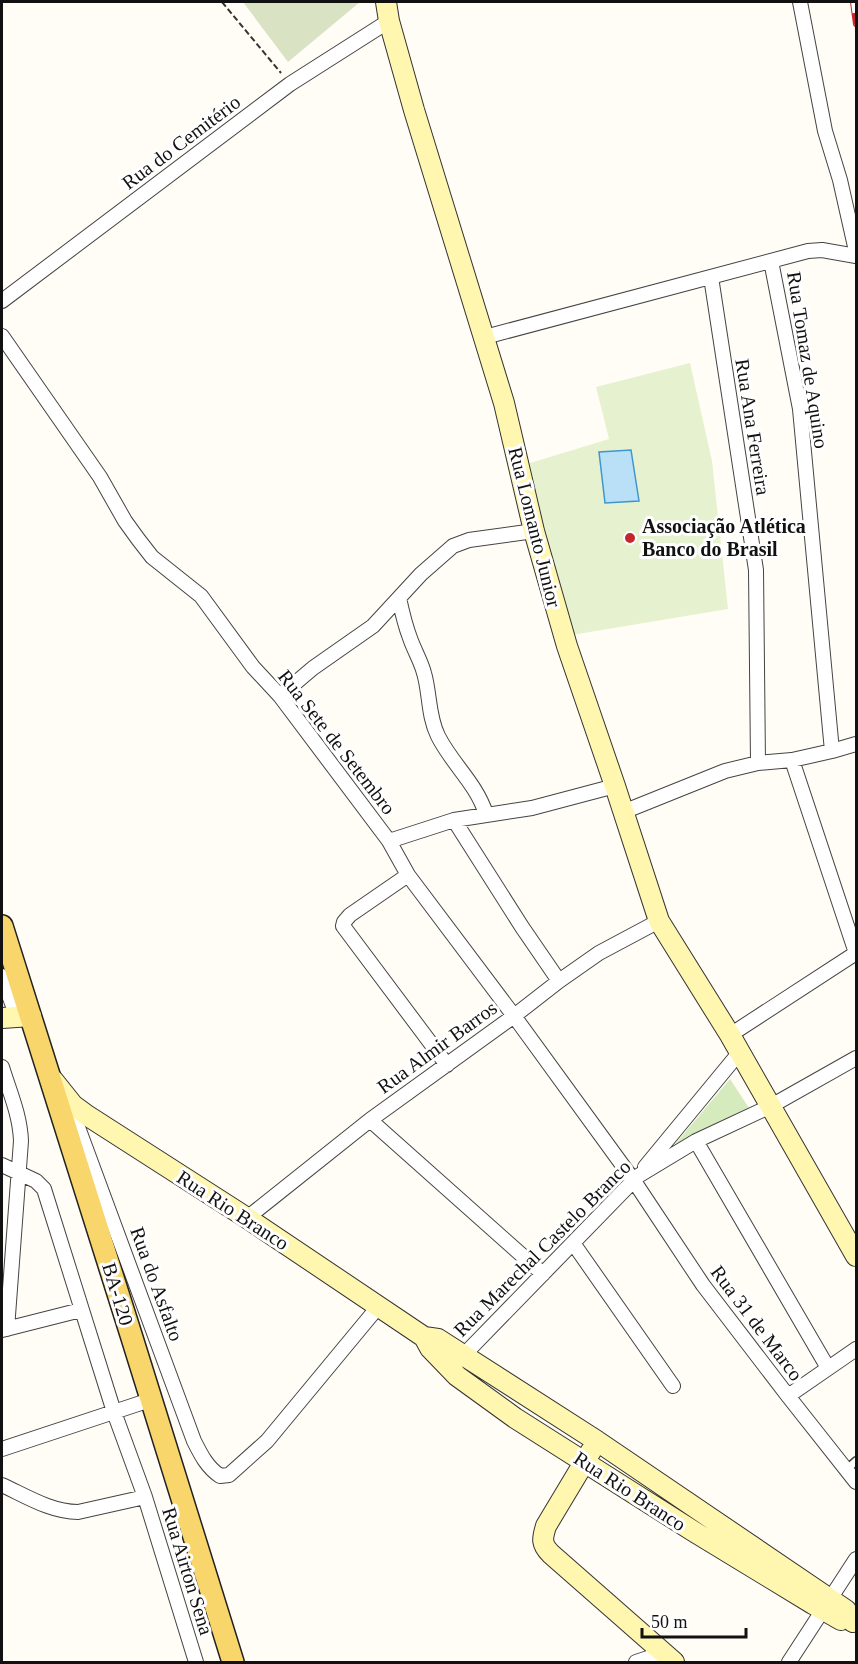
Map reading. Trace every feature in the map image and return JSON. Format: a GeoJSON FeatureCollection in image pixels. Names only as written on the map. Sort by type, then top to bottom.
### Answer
{"type":"FeatureCollection","features":[{"type":"Feature","properties":{"kind":"main road","name":"BA-120"},"geometry":{"type":"LineString","coordinates":[[2,926],[16,1017],[50,1075],[233,1662]]}},
{"type":"Feature","properties":{"kind":"street"},"geometry":{"type":"LineString","coordinates":[[800,2],[825,131],[840,180],[856,251]]}},
{"type":"Feature","properties":{"kind":"street","name":"Rua do Cemitério"},"geometry":{"type":"LineString","coordinates":[[2,301],[388,11]]}},
{"type":"Feature","properties":{"kind":"street","name":"Rua Lomanto Junior"},"geometry":{"type":"LineString","coordinates":[[388,11],[418,121],[504,403],[534,531],[567,646],[659,921],[771,1106]]}},
{"type":"Feature","properties":{"kind":"street"},"geometry":{"type":"LineString","coordinates":[[485,337],[808,251],[822,250],[856,256]]}},
{"type":"Feature","properties":{"kind":"street","name":"Rua Tomaz de Aquino"},"geometry":{"type":"LineString","coordinates":[[771,261],[800,409],[832,751]]}},
{"type":"Feature","properties":{"kind":"street","name":"Rua Ana Ferreira"},"geometry":{"type":"LineString","coordinates":[[711,277],[756,570],[758,763]]}},
{"type":"Feature","properties":{"kind":"street","name":"Rua Sete de Setembro"},"geometry":{"type":"LineString","coordinates":[[2,336],[100,477],[125,521],[152,557],[201,596],[253,667],[280,696],[389,841],[408,875],[636,1179]]}},
{"type":"Feature","properties":{"kind":"street"},"geometry":{"type":"LineString","coordinates":[[280,696],[313,668],[373,626],[421,574],[453,546],[470,540],[534,531]]}},
{"type":"Feature","properties":{"kind":"street"},"geometry":{"type":"LineString","coordinates":[[399,598],[406,629],[424,671],[433,723],[437,733],[479,796],[486,814]]}},
{"type":"Feature","properties":{"kind":"street"},"geometry":{"type":"LineString","coordinates":[[623,812],[725,771],[758,763],[792,760],[856,744]]}},
{"type":"Feature","properties":{"kind":"street"},"geometry":{"type":"LineString","coordinates":[[730,1035],[856,953],[792,760]]}},
{"type":"Feature","properties":{"kind":"street"},"geometry":{"type":"LineString","coordinates":[[389,841],[453,820],[532,808],[615,786]]}},
{"type":"Feature","properties":{"kind":"street"},"geometry":{"type":"LineString","coordinates":[[453,820],[559,981]]}},
{"type":"Feature","properties":{"kind":"street"},"geometry":{"type":"LineString","coordinates":[[408,875],[350,915],[343,927],[447,1065]]}},
{"type":"Feature","properties":{"kind":"street","name":"Rua Almir Barros"},"geometry":{"type":"LineString","coordinates":[[247,1218],[370,1120],[559,981],[599,953],[659,921]]}},
{"type":"Feature","properties":{"kind":"street"},"geometry":{"type":"LineString","coordinates":[[2,976],[16,1017]]}},
{"type":"Feature","properties":{"kind":"street"},"geometry":{"type":"LineString","coordinates":[[636,1179],[739,1053]]}},
{"type":"Feature","properties":{"kind":"street","name":"Rua Marechal Castelo Branco"},"geometry":{"type":"LineString","coordinates":[[450,1369],[636,1179],[696,1142],[771,1106],[856,1058]]}},
{"type":"Feature","properties":{"kind":"street"},"geometry":{"type":"LineString","coordinates":[[2,1067],[20,1124],[21,1142],[4,1330],[81,1310]]}},
{"type":"Feature","properties":{"kind":"street","name":"Rua Rio Branco"},"geometry":{"type":"LineString","coordinates":[[50,1075],[73,1105],[88,1116],[247,1218],[424,1337],[438,1339],[465,1354],[597,1441],[827,1604]]}},
{"type":"Feature","properties":{"kind":"street","name":"Rua do Asfalto"},"geometry":{"type":"LineString","coordinates":[[68,1098],[194,1441],[204,1462],[220,1476],[230,1475],[267,1441],[378,1307]]}},
{"type":"Feature","properties":{"kind":"street"},"geometry":{"type":"LineString","coordinates":[[771,1106],[856,1256]]}},
{"type":"Feature","properties":{"kind":"street"},"geometry":{"type":"LineString","coordinates":[[370,1120],[543,1274]]}},
{"type":"Feature","properties":{"kind":"street"},"geometry":{"type":"LineString","coordinates":[[696,1142],[828,1368]]}},
{"type":"Feature","properties":{"kind":"street"},"geometry":{"type":"LineString","coordinates":[[2,1165],[36,1180],[44,1190],[114,1412],[145,1497]]}},
{"type":"Feature","properties":{"kind":"street","name":"Rua 31 de Marco"},"geometry":{"type":"LineString","coordinates":[[636,1179],[704,1285],[788,1396],[851,1465],[856,1482]]}},
{"type":"Feature","properties":{"kind":"street"},"geometry":{"type":"LineString","coordinates":[[573,1243],[673,1386]]}},
{"type":"Feature","properties":{"kind":"street","name":"Rua Rio Branco"},"geometry":{"type":"LineString","coordinates":[[424,1337],[430,1348],[450,1369],[490,1401],[683,1525],[827,1604],[846,1610],[855,1623]]}},
{"type":"Feature","properties":{"kind":"street"},"geometry":{"type":"LineString","coordinates":[[788,1396],[856,1350]]}},
{"type":"Feature","properties":{"kind":"street"},"geometry":{"type":"LineString","coordinates":[[2,1449],[150,1400]]}},
{"type":"Feature","properties":{"kind":"street"},"geometry":{"type":"LineString","coordinates":[[597,1441],[546,1526],[542,1542],[545,1548],[669,1658]]}},
{"type":"Feature","properties":{"kind":"street","name":"Rua Airton Sena"},"geometry":{"type":"LineString","coordinates":[[2,1485],[54,1509],[66,1512],[78,1512],[145,1497],[196,1662]]}},
{"type":"Feature","properties":{"kind":"street"},"geometry":{"type":"LineString","coordinates":[[789,1662],[856,1559]]}},
{"type":"Feature","properties":{"kind":"street"},"geometry":{"type":"LineString","coordinates":[[636,1662],[669,1658]]}},
{"type":"Feature","properties":{"kind":"path"},"geometry":{"type":"LineString","coordinates":[[222,2],[290,84]]}},
{"type":"Feature","properties":{"kind":"green space"},"geometry":{"type":"Polygon","coordinates":[[[243,2],[360,2],[288,62],[243,2]]]}},
{"type":"Feature","properties":{"kind":"green space","name":"Associação Atlética Banco do Brasil"},"geometry":{"type":"Polygon","coordinates":[[[690,363],[712,461],[728,609],[572,635],[517,467],[609,439],[596,387],[690,363]]]}},
{"type":"Feature","properties":{"kind":"green space"},"geometry":{"type":"Polygon","coordinates":[[[730,1079],[749,1108],[671,1149],[730,1079]]]}},
{"type":"Feature","properties":{"kind":"water"},"geometry":{"type":"Polygon","coordinates":[[[631,450],[639,501],[605,503],[599,452],[631,450]]]}},
{"type":"Feature","properties":{"kind":"railway"},"geometry":{"type":"LineString","coordinates":[[853,2],[856,24]]}},
{"type":"Feature","properties":{"kind":"place","name":"Associação Atlética Banco do Brasil"},"geometry":{"type":"Point","coordinates":[630,538]}}]}
